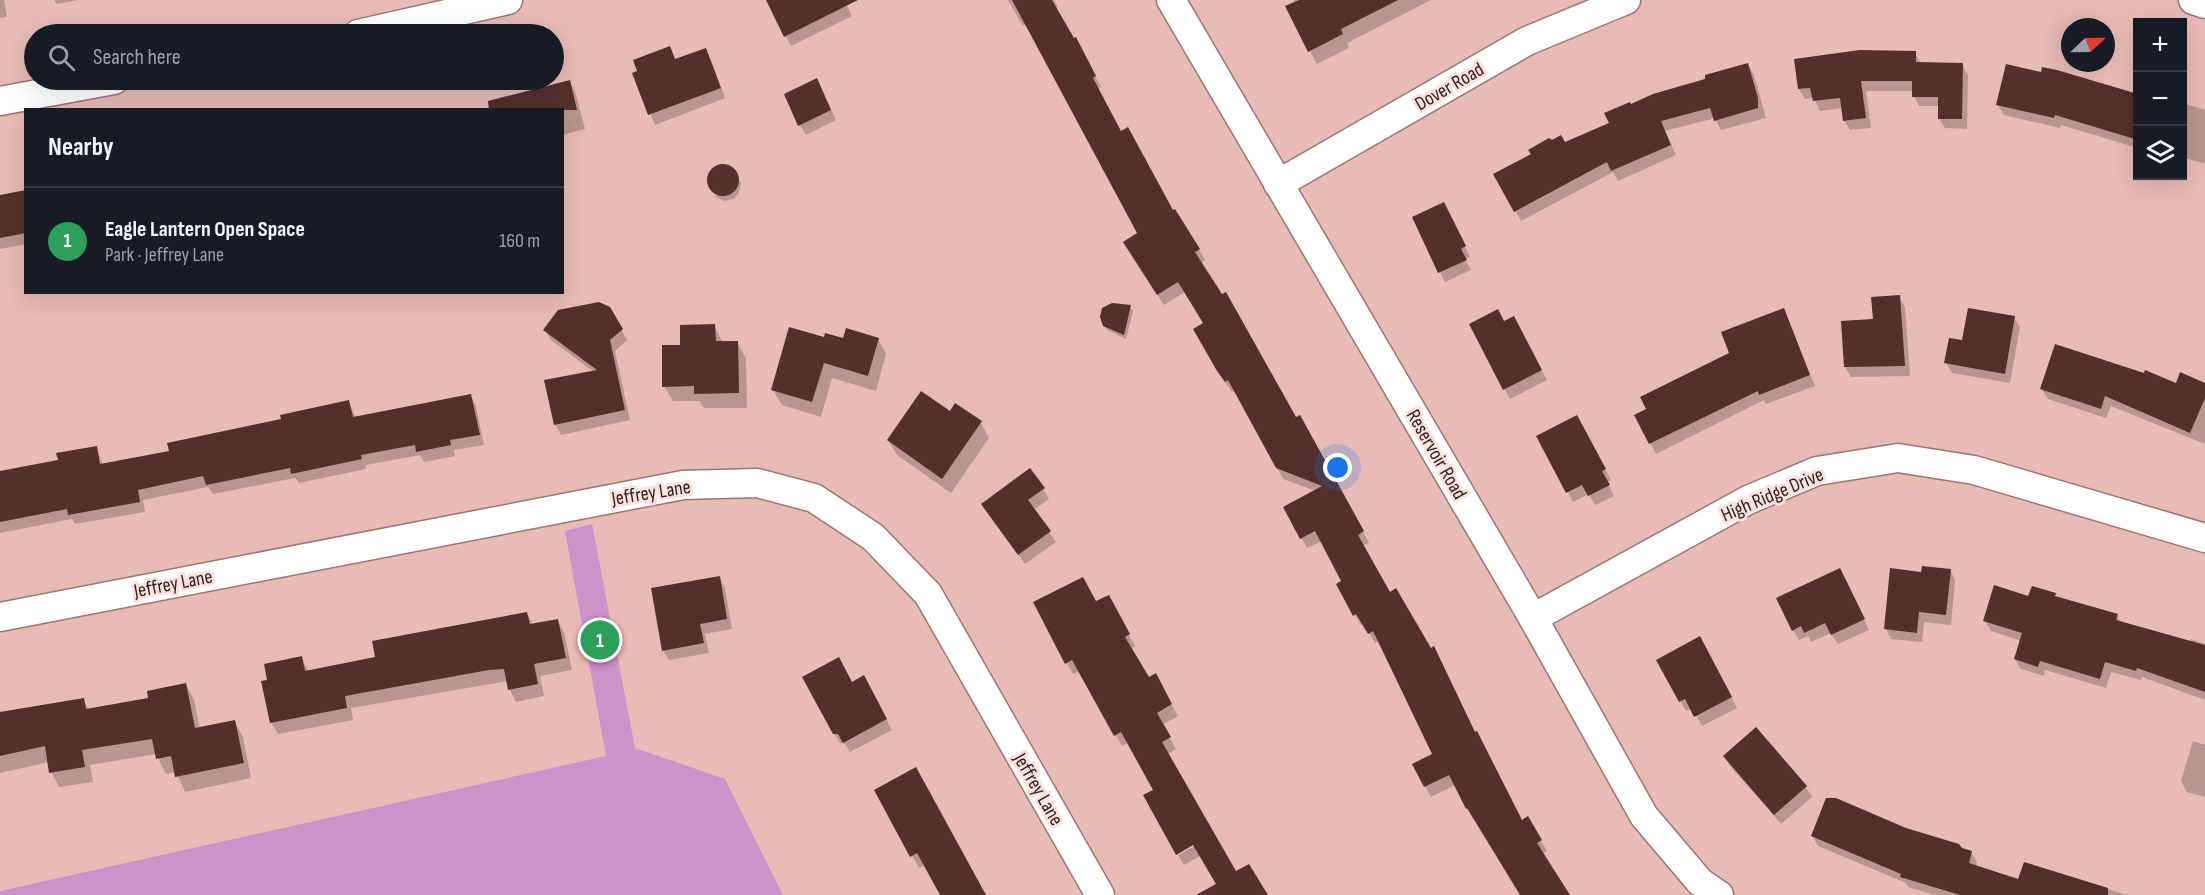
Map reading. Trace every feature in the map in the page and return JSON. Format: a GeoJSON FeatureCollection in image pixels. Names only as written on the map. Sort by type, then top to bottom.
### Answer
{"type":"FeatureCollection","features":[{"type":"Feature","properties":{"kind":"street"},"geometry":{"type":"LineString","coordinates":[[402,24],[508,0]]}},
{"type":"Feature","properties":{"kind":"street","name":"Reservoir Road"},"geometry":{"type":"LineString","coordinates":[[1171,0],[1533,618],[1644,816],[1700,882],[1719,895]]}},
{"type":"Feature","properties":{"kind":"street","name":"Dover Road"},"geometry":{"type":"LineString","coordinates":[[1278,184],[1527,41],[1626,0]]}},
{"type":"Feature","properties":{"kind":"street"},"geometry":{"type":"LineString","coordinates":[[2193,0],[2205,4]]}},
{"type":"Feature","properties":{"kind":"street"},"geometry":{"type":"LineString","coordinates":[[0,100],[57,90]]}},
{"type":"Feature","properties":{"kind":"street","name":"High Ridge Drive"},"geometry":{"type":"LineString","coordinates":[[1533,618],[1748,500],[1817,471],[1898,458],[1974,470],[2205,538]]}},
{"type":"Feature","properties":{"kind":"street","name":"Jeffrey Lane"},"geometry":{"type":"LineString","coordinates":[[0,617],[682,485],[758,483],[814,498],[873,537],[928,594],[1100,895]]}},
{"type":"Feature","properties":{"kind":"shaded area"},"geometry":{"type":"Polygon","coordinates":[[[592,524],[635,748],[725,779],[783,895],[0,895],[0,891],[606,756],[565,531],[592,524]]]}},
{"type":"Feature","properties":{"kind":"building"},"geometry":{"type":"Polygon","coordinates":[[[766,0],[858,0],[784,37],[766,0]]]}},
{"type":"Feature","properties":{"kind":"building"},"geometry":{"type":"Polygon","coordinates":[[[1012,0],[1052,0],[1074,38],[1076,37],[1096,76],[1093,78],[1121,131],[1128,127],[1173,210],[1175,209],[1200,249],[1195,252],[1222,294],[1226,292],[1296,417],[1300,415],[1364,531],[1358,535],[1390,592],[1396,588],[1431,648],[1434,646],[1475,732],[1477,731],[1522,820],[1528,816],[1542,840],[1537,843],[1570,895],[1520,895],[1466,809],[1449,775],[1424,787],[1412,764],[1432,754],[1373,631],[1368,634],[1356,614],[1353,616],[1336,584],[1341,581],[1315,531],[1300,539],[1283,507],[1322,486],[1276,468],[1228,380],[1225,382],[1217,371],[1193,329],[1203,323],[1178,282],[1157,295],[1123,242],[1137,233],[1012,0]]]}},
{"type":"Feature","properties":{"kind":"building"},"geometry":{"type":"Polygon","coordinates":[[[1299,0],[1398,0],[1341,29],[1343,34],[1308,52],[1285,6],[1299,0]]]}},
{"type":"Feature","properties":{"kind":"building"},"geometry":{"type":"Polygon","coordinates":[[[670,46],[675,59],[706,48],[721,88],[648,115],[632,73],[637,71],[633,60],[670,46]]]}},
{"type":"Feature","properties":{"kind":"building"},"geometry":{"type":"Polygon","coordinates":[[[1860,50],[1916,51],[1916,62],[1963,63],[1962,119],[1938,119],[1938,97],[1912,97],[1912,81],[1861,81],[1866,118],[1843,121],[1840,98],[1813,101],[1810,88],[1798,89],[1794,59],[1860,50]]]}},
{"type":"Feature","properties":{"kind":"building"},"geometry":{"type":"Polygon","coordinates":[[[1748,63],[1758,98],[1758,108],[1714,121],[1710,108],[1661,121],[1671,145],[1611,171],[1607,162],[1514,212],[1493,174],[1531,154],[1528,150],[1549,138],[1552,140],[1561,135],[1565,142],[1609,123],[1604,113],[1653,94],[1705,79],[1705,75],[1748,63]]]}},
{"type":"Feature","properties":{"kind":"building"},"geometry":{"type":"Polygon","coordinates":[[[2006,64],[2041,72],[2042,67],[2057,70],[2133,93],[2133,138],[2055,115],[2054,118],[1996,105],[2006,64]]]}},
{"type":"Feature","properties":{"kind":"building"},"geometry":{"type":"Polygon","coordinates":[[[817,78],[831,110],[798,126],[784,94],[817,78]]]}},
{"type":"Feature","properties":{"kind":"building"},"geometry":{"type":"Polygon","coordinates":[[[570,80],[577,110],[489,108],[488,101],[531,90],[564,90],[564,82],[570,80]]]}},
{"type":"Feature","properties":{"kind":"building"},"geometry":{"type":"Polygon","coordinates":[[[723,164],[734,169],[739,180],[734,191],[723,196],[712,191],[707,180],[712,169],[723,164]]]}},
{"type":"Feature","properties":{"kind":"building"},"geometry":{"type":"Polygon","coordinates":[[[24,190],[24,233],[0,238],[0,195],[24,190]]]}},
{"type":"Feature","properties":{"kind":"building"},"geometry":{"type":"Polygon","coordinates":[[[1444,202],[1466,246],[1461,249],[1467,260],[1438,273],[1412,217],[1444,202]]]}},
{"type":"Feature","properties":{"kind":"building"},"geometry":{"type":"Polygon","coordinates":[[[1900,295],[1905,366],[1844,367],[1841,321],[1873,319],[1871,297],[1900,295]]]}},
{"type":"Feature","properties":{"kind":"building"},"geometry":{"type":"Polygon","coordinates":[[[599,302],[610,307],[623,329],[610,340],[625,410],[554,425],[544,380],[597,370],[543,330],[558,310],[599,302]]]}},
{"type":"Feature","properties":{"kind":"building"},"geometry":{"type":"Polygon","coordinates":[[[1112,303],[1131,305],[1124,335],[1103,326],[1100,317],[1102,308],[1112,303]]]}},
{"type":"Feature","properties":{"kind":"building"},"geometry":{"type":"Polygon","coordinates":[[[1784,308],[1810,375],[1759,395],[1758,391],[1649,444],[1634,415],[1646,409],[1640,397],[1729,353],[1721,332],[1784,308]]]}},
{"type":"Feature","properties":{"kind":"building"},"geometry":{"type":"Polygon","coordinates":[[[1968,308],[2015,316],[2005,374],[1944,363],[1949,338],[1962,340],[1968,308]]]}},
{"type":"Feature","properties":{"kind":"building"},"geometry":{"type":"Polygon","coordinates":[[[1498,309],[1504,321],[1514,316],[1542,370],[1503,390],[1469,324],[1498,309]]]}},
{"type":"Feature","properties":{"kind":"building"},"geometry":{"type":"Polygon","coordinates":[[[715,324],[716,341],[738,341],[739,393],[694,394],[694,386],[662,387],[662,345],[680,345],[680,325],[715,324]]]}},
{"type":"Feature","properties":{"kind":"building"},"geometry":{"type":"Polygon","coordinates":[[[789,327],[824,337],[825,333],[843,338],[846,328],[879,338],[868,376],[824,363],[812,402],[771,390],[789,327]]]}},
{"type":"Feature","properties":{"kind":"building"},"geometry":{"type":"Polygon","coordinates":[[[2055,344],[2144,373],[2145,370],[2176,383],[2180,372],[2205,383],[2205,398],[2190,433],[2105,396],[2101,409],[2040,389],[2055,344]]]}},
{"type":"Feature","properties":{"kind":"building"},"geometry":{"type":"Polygon","coordinates":[[[921,391],[950,411],[955,403],[982,421],[942,479],[887,440],[921,391]]]}},
{"type":"Feature","properties":{"kind":"building"},"geometry":{"type":"Polygon","coordinates":[[[471,394],[480,435],[450,440],[451,445],[416,452],[415,445],[361,455],[362,459],[291,474],[290,468],[206,485],[203,476],[138,490],[140,502],[68,515],[67,509],[0,522],[0,471],[58,460],[56,453],[97,446],[100,464],[169,451],[167,443],[281,419],[280,415],[349,400],[353,417],[471,394]]]}},
{"type":"Feature","properties":{"kind":"building"},"geometry":{"type":"Polygon","coordinates":[[[1577,415],[1606,469],[1602,471],[1610,485],[1588,496],[1582,485],[1566,493],[1536,436],[1577,415]]]}},
{"type":"Feature","properties":{"kind":"building"},"geometry":{"type":"Polygon","coordinates":[[[1030,468],[1045,488],[1028,500],[1051,531],[1018,555],[981,504],[1030,468]]]}},
{"type":"Feature","properties":{"kind":"building"},"geometry":{"type":"Polygon","coordinates":[[[1922,566],[1951,569],[1946,615],[1919,612],[1917,633],[1884,629],[1890,568],[1921,572],[1922,566]]]}},
{"type":"Feature","properties":{"kind":"building"},"geometry":{"type":"Polygon","coordinates":[[[1840,568],[1865,619],[1831,635],[1825,623],[1804,633],[1801,626],[1792,631],[1776,598],[1840,568]]]}},
{"type":"Feature","properties":{"kind":"building"},"geometry":{"type":"Polygon","coordinates":[[[720,576],[727,619],[700,624],[704,643],[662,651],[651,588],[720,576]]]}},
{"type":"Feature","properties":{"kind":"building"},"geometry":{"type":"Polygon","coordinates":[[[1083,577],[1096,601],[1109,595],[1130,634],[1125,637],[1149,677],[1156,673],[1172,704],[1157,713],[1171,737],[1162,742],[1236,871],[1249,864],[1268,895],[1196,895],[1216,884],[1193,845],[1176,855],[1143,795],[1153,790],[1121,732],[1114,736],[1072,660],[1065,664],[1033,602],[1083,577]]]}},
{"type":"Feature","properties":{"kind":"building"},"geometry":{"type":"Polygon","coordinates":[[[1994,585],[2028,596],[2032,586],[2056,593],[2055,596],[2118,614],[2116,620],[2205,645],[2205,692],[2137,668],[2136,671],[2105,662],[2100,679],[2040,661],[2038,667],[2014,659],[2022,633],[1983,621],[1994,585]]]}},
{"type":"Feature","properties":{"kind":"building"},"geometry":{"type":"Polygon","coordinates":[[[527,612],[530,624],[558,619],[566,658],[534,664],[538,684],[508,690],[504,669],[489,670],[345,696],[347,708],[270,723],[261,681],[267,680],[264,664],[302,656],[305,671],[375,657],[372,641],[527,612]]]}},
{"type":"Feature","properties":{"kind":"building"},"geometry":{"type":"Polygon","coordinates":[[[1700,636],[1732,697],[1694,717],[1685,699],[1679,702],[1656,660],[1700,636]]]}},
{"type":"Feature","properties":{"kind":"building"},"geometry":{"type":"Polygon","coordinates":[[[839,657],[852,682],[864,675],[887,719],[843,743],[838,734],[833,734],[802,677],[839,657]]]}},
{"type":"Feature","properties":{"kind":"building"},"geometry":{"type":"Polygon","coordinates":[[[186,683],[195,728],[235,720],[244,763],[175,777],[171,756],[156,759],[152,739],[82,750],[85,767],[49,773],[45,746],[0,756],[0,712],[84,698],[86,709],[148,698],[147,691],[186,683]]]}},
{"type":"Feature","properties":{"kind":"building"},"geometry":{"type":"Polygon","coordinates":[[[1756,727],[1807,786],[1774,815],[1723,756],[1756,727]]]}},
{"type":"Feature","properties":{"kind":"building"},"geometry":{"type":"Polygon","coordinates":[[[916,767],[986,895],[940,895],[917,853],[910,857],[874,790],[916,767]]]}},
{"type":"Feature","properties":{"kind":"building"},"geometry":{"type":"Polygon","coordinates":[[[1826,798],[1836,798],[1906,828],[1959,844],[1962,848],[1972,851],[1969,863],[2018,879],[2024,862],[2108,888],[2108,895],[1960,895],[1900,877],[1901,874],[1811,836],[1826,798]]]}},
{"type":"Feature","properties":{"kind":"place","name":"Eagle Lantern Open Space"},"geometry":{"type":"Point","coordinates":[600,640]}}]}
